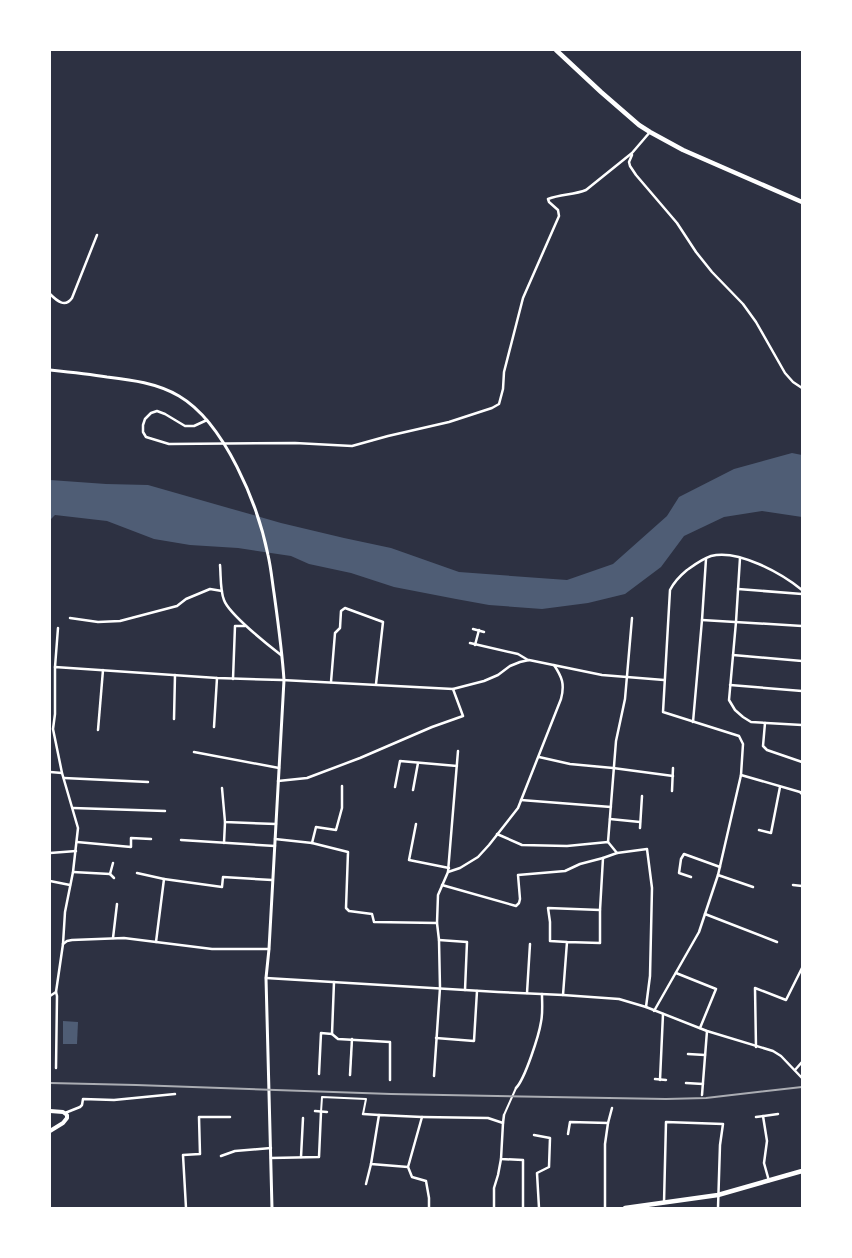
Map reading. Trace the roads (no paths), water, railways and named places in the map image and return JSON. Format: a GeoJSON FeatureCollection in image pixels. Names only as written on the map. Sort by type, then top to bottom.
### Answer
{"type":"FeatureCollection","features":[{"type":"Feature","properties":{"kind":"main road"},"geometry":{"type":"LineString","coordinates":[[556,50],[601,92],[639,125],[650,132],[682,150],[802,202]]}},
{"type":"Feature","properties":{"kind":"main road"},"geometry":{"type":"LineString","coordinates":[[50,1111],[61,1112],[67,1118],[66,1121],[50,1131]]}},
{"type":"Feature","properties":{"kind":"main road"},"geometry":{"type":"LineString","coordinates":[[625,1208],[718,1195],[802,1172]]}},
{"type":"Feature","properties":{"kind":"street"},"geometry":{"type":"LineString","coordinates":[[207,420],[194,426],[185,426],[157,411],[151,413],[145,419],[143,432],[146,437],[169,444],[295,443],[352,446],[449,422],[499,404],[503,389],[504,372],[522,298],[559,216],[558,210],[548,199],[580,193],[586,190],[632,153],[650,132]]}},
{"type":"Feature","properties":{"kind":"street"},"geometry":{"type":"LineString","coordinates":[[632,153],[629,162],[630,166],[677,223],[701,259],[743,304],[759,326],[785,372],[793,382],[802,388]]}},
{"type":"Feature","properties":{"kind":"street"},"geometry":{"type":"LineString","coordinates":[[50,294],[61,303],[67,303],[72,298],[97,235]]}},
{"type":"Feature","properties":{"kind":"street"},"geometry":{"type":"LineString","coordinates":[[50,370],[150,384],[179,396],[192,405],[220,437],[242,478],[256,515],[268,556],[284,680],[266,978],[272,1208]]}},
{"type":"Feature","properties":{"kind":"street"},"geometry":{"type":"LineString","coordinates":[[654,1011],[699,932],[720,867],[741,775],[744,744],[739,736],[662,712],[670,590],[676,581],[692,566],[711,556],[723,555],[758,563],[796,584],[802,590]]}},
{"type":"Feature","properties":{"kind":"street"},"geometry":{"type":"LineString","coordinates":[[693,722],[706,558]]}},
{"type":"Feature","properties":{"kind":"street"},"geometry":{"type":"LineString","coordinates":[[740,558],[729,700],[735,710],[751,722],[802,725]]}},
{"type":"Feature","properties":{"kind":"street"},"geometry":{"type":"LineString","coordinates":[[220,565],[224,601],[230,610],[282,656]]}},
{"type":"Feature","properties":{"kind":"street"},"geometry":{"type":"LineString","coordinates":[[70,618],[98,622],[120,621],[177,606],[186,599],[210,589],[222,590]]}},
{"type":"Feature","properties":{"kind":"street"},"geometry":{"type":"LineString","coordinates":[[738,589],[802,594]]}},
{"type":"Feature","properties":{"kind":"street"},"geometry":{"type":"LineString","coordinates":[[332,682],[335,633],[340,628],[341,611],[345,608],[383,622],[376,684]]}},
{"type":"Feature","properties":{"kind":"street"},"geometry":{"type":"LineString","coordinates":[[617,853],[608,842],[613,768],[616,741],[625,699],[632,618]]}},
{"type":"Feature","properties":{"kind":"street"},"geometry":{"type":"LineString","coordinates":[[702,620],[802,626]]}},
{"type":"Feature","properties":{"kind":"street"},"geometry":{"type":"LineString","coordinates":[[233,679],[235,626],[247,626]]}},
{"type":"Feature","properties":{"kind":"street"},"geometry":{"type":"LineString","coordinates":[[56,1068],[58,996],[56,992],[63,944],[65,912],[73,872],[78,828],[62,772],[53,729],[58,628]]}},
{"type":"Feature","properties":{"kind":"street"},"geometry":{"type":"LineString","coordinates":[[473,629],[484,632]]}},
{"type":"Feature","properties":{"kind":"street"},"geometry":{"type":"LineString","coordinates":[[476,645],[479,630]]}},
{"type":"Feature","properties":{"kind":"street"},"geometry":{"type":"LineString","coordinates":[[470,643],[518,654],[529,660],[554,665],[602,674],[664,680]]}},
{"type":"Feature","properties":{"kind":"street"},"geometry":{"type":"LineString","coordinates":[[50,649],[56,650]]}},
{"type":"Feature","properties":{"kind":"street"},"geometry":{"type":"LineString","coordinates":[[733,654],[802,661]]}},
{"type":"Feature","properties":{"kind":"street"},"geometry":{"type":"LineString","coordinates":[[55,667],[233,679],[453,689],[484,682],[510,666],[529,660]]}},
{"type":"Feature","properties":{"kind":"street"},"geometry":{"type":"LineString","coordinates":[[416,824],[410,860],[448,870],[460,868],[478,857],[518,808],[539,757],[564,690],[563,682],[554,665]]}},
{"type":"Feature","properties":{"kind":"street"},"geometry":{"type":"LineString","coordinates":[[98,730],[103,670]]}},
{"type":"Feature","properties":{"kind":"street"},"geometry":{"type":"LineString","coordinates":[[174,720],[175,675]]}},
{"type":"Feature","properties":{"kind":"street"},"geometry":{"type":"LineString","coordinates":[[214,727],[217,678]]}},
{"type":"Feature","properties":{"kind":"street"},"geometry":{"type":"LineString","coordinates":[[730,685],[802,692]]}},
{"type":"Feature","properties":{"kind":"street"},"geometry":{"type":"LineString","coordinates":[[278,782],[307,778],[360,758],[432,726],[463,716],[453,689]]}},
{"type":"Feature","properties":{"kind":"street"},"geometry":{"type":"LineString","coordinates":[[50,692],[55,692]]}},
{"type":"Feature","properties":{"kind":"street"},"geometry":{"type":"LineString","coordinates":[[765,723],[763,746],[767,750],[802,762]]}},
{"type":"Feature","properties":{"kind":"street"},"geometry":{"type":"LineString","coordinates":[[434,1076],[440,988],[437,923],[438,895],[448,870],[458,750]]}},
{"type":"Feature","properties":{"kind":"street"},"geometry":{"type":"LineString","coordinates":[[194,752],[278,768]]}},
{"type":"Feature","properties":{"kind":"street"},"geometry":{"type":"LineString","coordinates":[[539,757],[570,764],[672,776]]}},
{"type":"Feature","properties":{"kind":"street"},"geometry":{"type":"LineString","coordinates":[[395,787],[400,761],[457,766]]}},
{"type":"Feature","properties":{"kind":"street"},"geometry":{"type":"LineString","coordinates":[[413,790],[418,763]]}},
{"type":"Feature","properties":{"kind":"street"},"geometry":{"type":"LineString","coordinates":[[672,791],[673,768]]}},
{"type":"Feature","properties":{"kind":"street"},"geometry":{"type":"LineString","coordinates":[[50,772],[62,772]]}},
{"type":"Feature","properties":{"kind":"street"},"geometry":{"type":"LineString","coordinates":[[741,775],[802,794]]}},
{"type":"Feature","properties":{"kind":"street"},"geometry":{"type":"LineString","coordinates":[[64,778],[148,782]]}},
{"type":"Feature","properties":{"kind":"street"},"geometry":{"type":"LineString","coordinates":[[312,843],[316,827],[336,830],[342,808],[342,786]]}},
{"type":"Feature","properties":{"kind":"street"},"geometry":{"type":"LineString","coordinates":[[759,830],[771,833],[780,787]]}},
{"type":"Feature","properties":{"kind":"street"},"geometry":{"type":"LineString","coordinates":[[222,788],[225,822],[224,843]]}},
{"type":"Feature","properties":{"kind":"street"},"geometry":{"type":"LineString","coordinates":[[640,828],[642,796]]}},
{"type":"Feature","properties":{"kind":"street"},"geometry":{"type":"LineString","coordinates":[[521,800],[611,806]]}},
{"type":"Feature","properties":{"kind":"street"},"geometry":{"type":"LineString","coordinates":[[73,808],[165,812]]}},
{"type":"Feature","properties":{"kind":"street"},"geometry":{"type":"LineString","coordinates":[[610,819],[640,822]]}},
{"type":"Feature","properties":{"kind":"street"},"geometry":{"type":"LineString","coordinates":[[225,822],[276,824]]}},
{"type":"Feature","properties":{"kind":"street"},"geometry":{"type":"LineString","coordinates":[[497,834],[522,845],[567,846],[608,842]]}},
{"type":"Feature","properties":{"kind":"street"},"geometry":{"type":"LineString","coordinates":[[77,842],[132,847],[131,838],[151,839]]}},
{"type":"Feature","properties":{"kind":"street"},"geometry":{"type":"LineString","coordinates":[[275,839],[312,843],[348,852],[346,908],[349,911],[372,914],[374,922],[437,923]]}},
{"type":"Feature","properties":{"kind":"street"},"geometry":{"type":"LineString","coordinates":[[181,840],[275,846]]}},
{"type":"Feature","properties":{"kind":"street"},"geometry":{"type":"LineString","coordinates":[[442,885],[516,906],[520,899],[518,875],[565,871],[580,864],[617,853],[647,849],[652,888],[650,976],[646,1007]]}},
{"type":"Feature","properties":{"kind":"street"},"geometry":{"type":"LineString","coordinates":[[50,853],[76,850]]}},
{"type":"Feature","properties":{"kind":"street"},"geometry":{"type":"LineString","coordinates":[[690,877],[679,873],[681,859],[684,854],[720,867]]}},
{"type":"Feature","properties":{"kind":"street"},"geometry":{"type":"LineString","coordinates":[[600,910],[548,908],[550,941],[600,943],[602,858]]}},
{"type":"Feature","properties":{"kind":"street"},"geometry":{"type":"LineString","coordinates":[[110,874],[113,863]]}},
{"type":"Feature","properties":{"kind":"street"},"geometry":{"type":"LineString","coordinates":[[73,872],[110,874],[114,878]]}},
{"type":"Feature","properties":{"kind":"street"},"geometry":{"type":"LineString","coordinates":[[137,873],[164,879],[222,886],[223,877],[272,880]]}},
{"type":"Feature","properties":{"kind":"street"},"geometry":{"type":"LineString","coordinates":[[718,875],[753,887]]}},
{"type":"Feature","properties":{"kind":"street"},"geometry":{"type":"LineString","coordinates":[[156,942],[164,879]]}},
{"type":"Feature","properties":{"kind":"street"},"geometry":{"type":"LineString","coordinates":[[50,881],[70,885]]}},
{"type":"Feature","properties":{"kind":"street"},"geometry":{"type":"LineString","coordinates":[[793,885],[802,886]]}},
{"type":"Feature","properties":{"kind":"street"},"geometry":{"type":"LineString","coordinates":[[113,938],[117,904]]}},
{"type":"Feature","properties":{"kind":"street"},"geometry":{"type":"LineString","coordinates":[[705,914],[777,942]]}},
{"type":"Feature","properties":{"kind":"street"},"geometry":{"type":"LineString","coordinates":[[63,944],[72,940],[113,938],[212,949],[269,949]]}},
{"type":"Feature","properties":{"kind":"street"},"geometry":{"type":"LineString","coordinates":[[439,940],[468,942],[465,990]]}},
{"type":"Feature","properties":{"kind":"street"},"geometry":{"type":"LineString","coordinates":[[564,994],[567,942]]}},
{"type":"Feature","properties":{"kind":"street"},"geometry":{"type":"LineString","coordinates":[[526,994],[530,944]]}},
{"type":"Feature","properties":{"kind":"street"},"geometry":{"type":"LineString","coordinates":[[756,1047],[755,988],[786,1000],[802,968]]}},
{"type":"Feature","properties":{"kind":"street"},"geometry":{"type":"LineString","coordinates":[[676,973],[716,989],[700,1028]]}},
{"type":"Feature","properties":{"kind":"street"},"geometry":{"type":"LineString","coordinates":[[266,978],[526,994],[564,994],[619,999],[646,1007],[707,1031],[773,1051],[781,1056],[802,1078]]}},
{"type":"Feature","properties":{"kind":"street"},"geometry":{"type":"LineString","coordinates":[[332,1034],[334,982]]}},
{"type":"Feature","properties":{"kind":"street"},"geometry":{"type":"LineString","coordinates":[[436,1038],[474,1040],[477,991]]}},
{"type":"Feature","properties":{"kind":"street"},"geometry":{"type":"LineString","coordinates":[[50,996],[56,992]]}},
{"type":"Feature","properties":{"kind":"street"},"geometry":{"type":"LineString","coordinates":[[494,1208],[494,1188],[501,1159],[504,1115],[526,1068],[537,1037],[542,1020],[542,994]]}},
{"type":"Feature","properties":{"kind":"street"},"geometry":{"type":"LineString","coordinates":[[660,1080],[663,1014]]}},
{"type":"Feature","properties":{"kind":"street"},"geometry":{"type":"LineString","coordinates":[[702,1095],[707,1031]]}},
{"type":"Feature","properties":{"kind":"street"},"geometry":{"type":"LineString","coordinates":[[319,1074],[321,1033],[332,1034],[338,1039],[390,1042],[390,1080]]}},
{"type":"Feature","properties":{"kind":"street"},"geometry":{"type":"LineString","coordinates":[[350,1075],[352,1039]]}},
{"type":"Feature","properties":{"kind":"street"},"geometry":{"type":"LineString","coordinates":[[688,1054],[705,1055]]}},
{"type":"Feature","properties":{"kind":"street"},"geometry":{"type":"LineString","coordinates":[[795,1070],[802,1062]]}},
{"type":"Feature","properties":{"kind":"street"},"geometry":{"type":"LineString","coordinates":[[655,1079],[666,1080]]}},
{"type":"Feature","properties":{"kind":"street"},"geometry":{"type":"LineString","coordinates":[[686,1082],[703,1084]]}},
{"type":"Feature","properties":{"kind":"street"},"geometry":{"type":"LineString","coordinates":[[65,1114],[80,1107],[83,1099],[114,1100],[175,1094]]}},
{"type":"Feature","properties":{"kind":"street"},"geometry":{"type":"LineString","coordinates":[[271,1158],[319,1157],[322,1097],[366,1098],[363,1114],[488,1118],[503,1123]]}},
{"type":"Feature","properties":{"kind":"street"},"geometry":{"type":"LineString","coordinates":[[605,1208],[605,1144],[612,1108]]}},
{"type":"Feature","properties":{"kind":"street"},"geometry":{"type":"LineString","coordinates":[[315,1112],[327,1112]]}},
{"type":"Feature","properties":{"kind":"street"},"geometry":{"type":"LineString","coordinates":[[756,1117],[778,1114]]}},
{"type":"Feature","properties":{"kind":"street"},"geometry":{"type":"LineString","coordinates":[[366,1184],[380,1115]]}},
{"type":"Feature","properties":{"kind":"street"},"geometry":{"type":"LineString","coordinates":[[764,1116],[767,1140],[764,1163],[770,1181]]}},
{"type":"Feature","properties":{"kind":"street"},"geometry":{"type":"LineString","coordinates":[[186,1208],[183,1155],[200,1154],[199,1117],[230,1117]]}},
{"type":"Feature","properties":{"kind":"street"},"geometry":{"type":"LineString","coordinates":[[422,1117],[408,1168],[412,1177],[426,1181],[430,1208]]}},
{"type":"Feature","properties":{"kind":"street"},"geometry":{"type":"LineString","coordinates":[[301,1157],[303,1118]]}},
{"type":"Feature","properties":{"kind":"street"},"geometry":{"type":"LineString","coordinates":[[568,1134],[570,1122],[608,1123]]}},
{"type":"Feature","properties":{"kind":"street"},"geometry":{"type":"LineString","coordinates":[[664,1203],[666,1122],[723,1124],[720,1145],[718,1208]]}},
{"type":"Feature","properties":{"kind":"street"},"geometry":{"type":"LineString","coordinates":[[534,1135],[550,1138],[549,1167],[537,1173],[539,1208]]}},
{"type":"Feature","properties":{"kind":"street"},"geometry":{"type":"LineString","coordinates":[[222,1156],[235,1151],[271,1148]]}},
{"type":"Feature","properties":{"kind":"street"},"geometry":{"type":"LineString","coordinates":[[501,1159],[523,1160],[523,1208]]}},
{"type":"Feature","properties":{"kind":"street"},"geometry":{"type":"LineString","coordinates":[[371,1164],[408,1168]]}},
{"type":"Feature","properties":{"kind":"water"},"geometry":{"type":"Polygon","coordinates":[[[792,453],[802,455],[802,517],[762,511],[724,517],[684,536],[661,567],[625,594],[588,603],[542,609],[489,605],[394,587],[351,573],[309,564],[291,556],[238,548],[190,545],[154,539],[107,521],[55,515],[50,520],[50,480],[148,485],[281,523],[391,548],[459,572],[567,580],[613,564],[667,516],[679,497],[734,469],[792,453]]]}},
{"type":"Feature","properties":{"kind":"water"},"geometry":{"type":"Polygon","coordinates":[[[63,1021],[78,1022],[77,1044],[63,1044],[63,1021]]]}},
{"type":"Feature","properties":{"kind":"railway"},"geometry":{"type":"LineString","coordinates":[[50,1083],[391,1094],[666,1099],[706,1098],[802,1087]]}}]}
